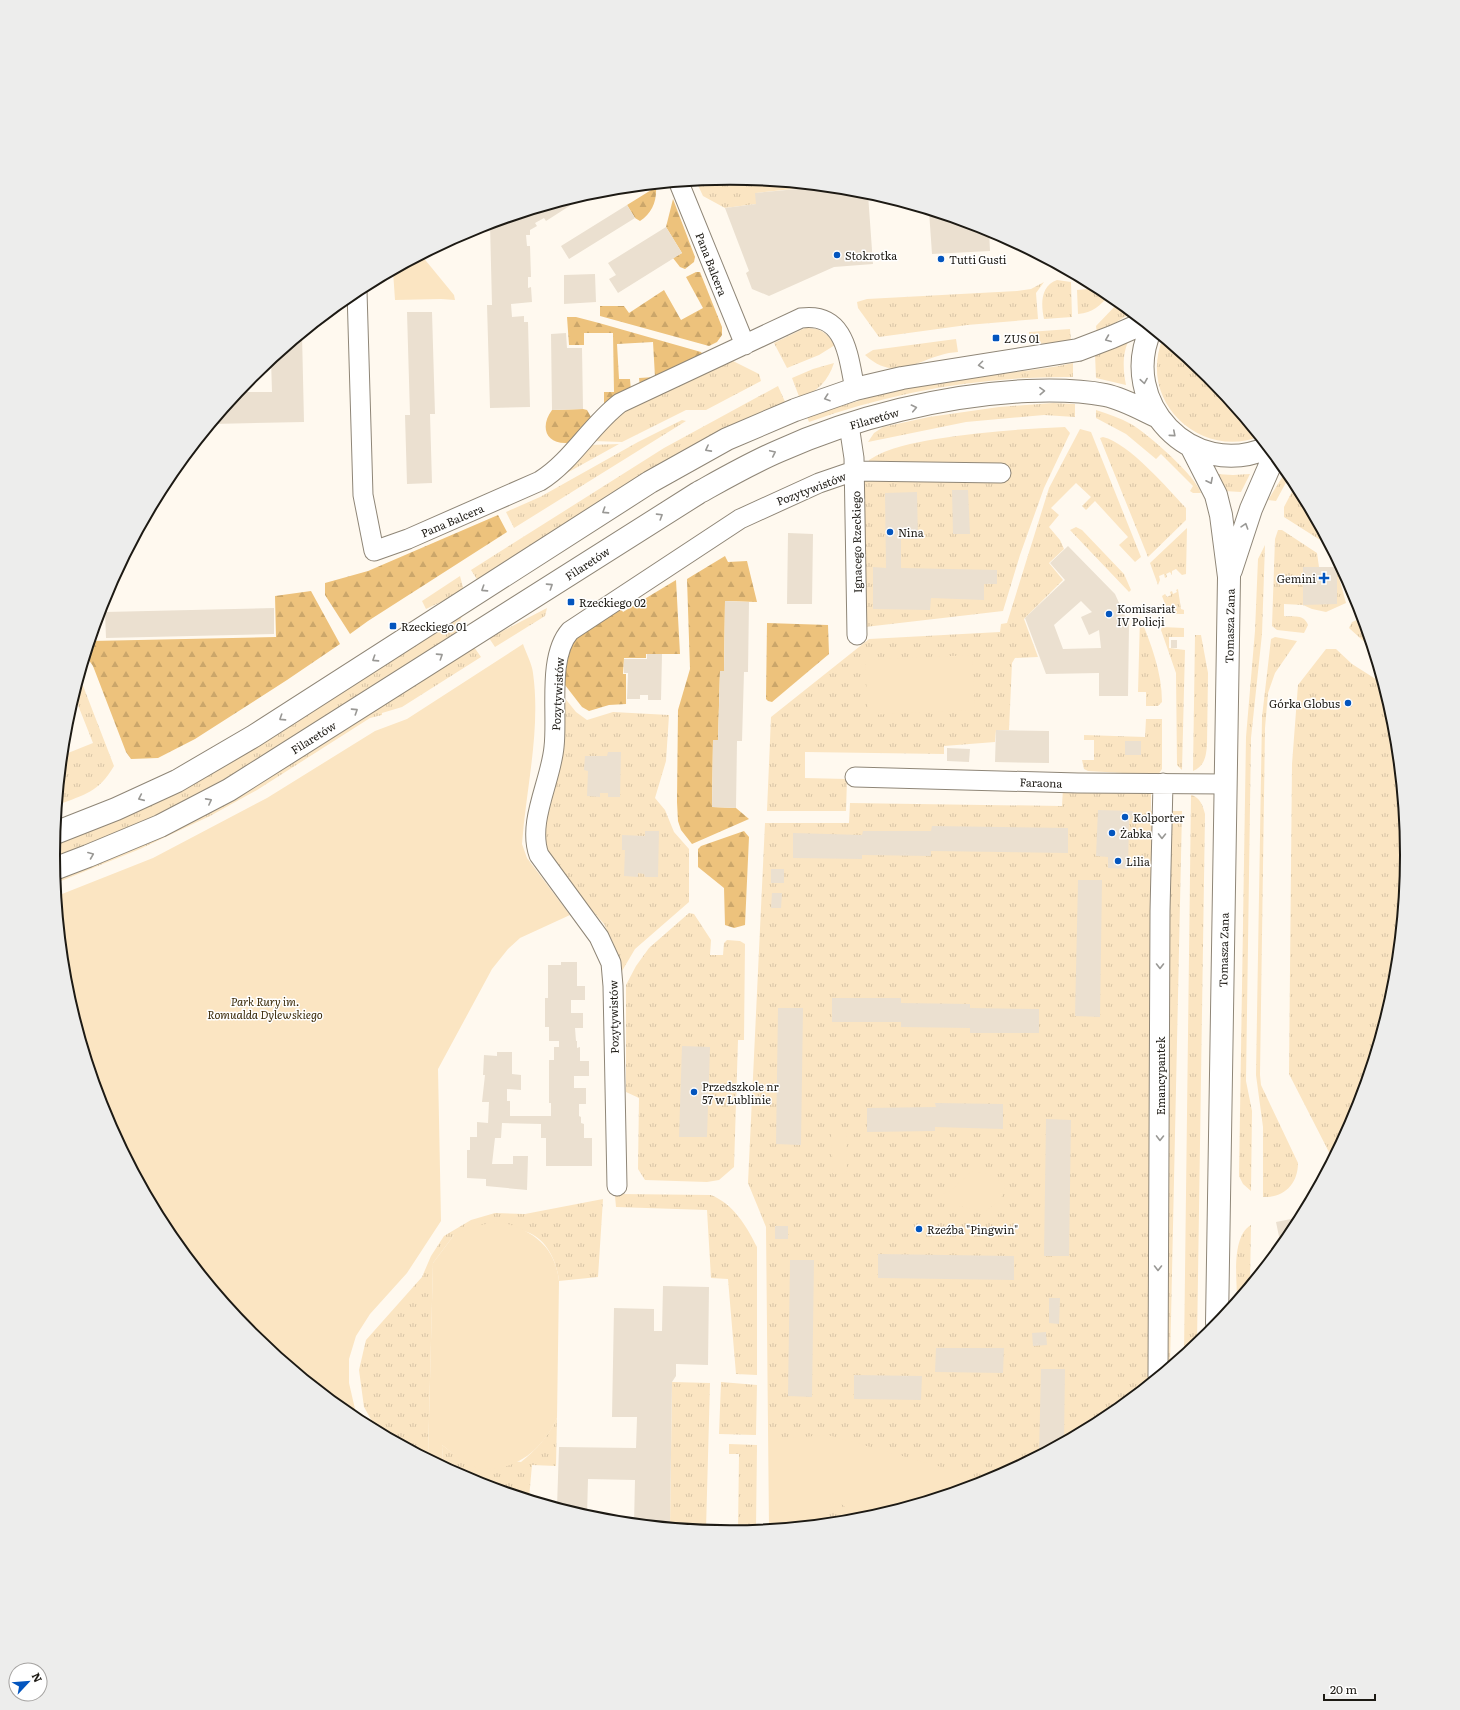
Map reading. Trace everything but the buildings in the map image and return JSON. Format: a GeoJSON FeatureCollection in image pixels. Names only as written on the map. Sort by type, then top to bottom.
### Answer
{"type":"FeatureCollection","features":[{"type":"Feature","properties":{"kind":"main road"},"geometry":{"type":"LineString","coordinates":[[61,831],[149,794],[215,759],[254,736],[650,482],[727,439],[795,410],[855,389],[902,378],[1078,350],[1126,332],[1140,325]]}},
{"type":"Feature","properties":{"kind":"main road"},"geometry":{"type":"LineString","coordinates":[[1150,333],[1144,351],[1143,374],[1148,396],[1158,417],[1173,434],[1191,446],[1211,453],[1227,456],[1248,454],[1263,449]]}},
{"type":"Feature","properties":{"kind":"main road","name":"Filaretów"},"geometry":{"type":"LineString","coordinates":[[60,866],[160,826],[214,798],[297,748],[657,518],[748,465],[806,440],[849,425],[900,411],[983,394],[1049,390],[1104,395],[1123,401],[1158,417]]}},
{"type":"Feature","properties":{"kind":"main road","name":"Tomasza Zana"},"geometry":{"type":"LineString","coordinates":[[1191,446],[1216,495],[1221,515],[1229,577],[1217,1315]]}},
{"type":"Feature","properties":{"kind":"main road","name":"Tomasza Zana"},"geometry":{"type":"LineString","coordinates":[[1229,577],[1251,509],[1272,461]]}},
{"type":"Feature","properties":{"kind":"main road"},"geometry":{"type":"LineString","coordinates":[[519,567],[515,580],[516,588],[529,600]]}},
{"type":"Feature","properties":{"kind":"street","name":"Pana Balcera"},"geometry":{"type":"LineString","coordinates":[[681,187],[745,345]]}},
{"type":"Feature","properties":{"kind":"street","name":"Pana Balcera"},"geometry":{"type":"LineString","coordinates":[[357,299],[363,495],[374,551],[408,539],[540,481],[553,472],[605,416],[620,403],[801,318],[812,316],[827,321],[841,335],[846,346],[855,389]]}},
{"type":"Feature","properties":{"kind":"street","name":"Ignacego Rzeckiego"},"geometry":{"type":"LineString","coordinates":[[849,425],[854,458],[857,635]]}},
{"type":"Feature","properties":{"kind":"street","name":"Pozytywistów"},"geometry":{"type":"LineString","coordinates":[[617,1186],[613,986],[611,963],[599,937],[539,855],[535,840],[536,826],[551,768],[554,746],[557,665],[562,643],[570,631],[740,519],[819,483],[854,471],[1001,473]]}},
{"type":"Feature","properties":{"kind":"street","name":"Faraona"},"geometry":{"type":"LineString","coordinates":[[855,777],[1078,783],[1226,784]]}},
{"type":"Feature","properties":{"kind":"street","name":"Emancypantek"},"geometry":{"type":"LineString","coordinates":[[1160,1369],[1160,919],[1163,783]]}},
{"type":"Feature","properties":{"kind":"green space"},"geometry":{"type":"Polygon","coordinates":[[[698,186],[774,186],[796,189],[756,193],[756,204],[725,208],[703,196],[698,186]]]}},
{"type":"Feature","properties":{"kind":"green space"},"geometry":{"type":"Polygon","coordinates":[[[656,189],[655,202],[651,210],[640,221],[635,218],[627,205],[651,190],[656,189]]]}},
{"type":"Feature","properties":{"kind":"green space"},"geometry":{"type":"Polygon","coordinates":[[[673,199],[695,257],[694,262],[685,269],[680,267],[673,258],[682,253],[666,227],[673,199]]]}},
{"type":"Feature","properties":{"kind":"green space"},"geometry":{"type":"Polygon","coordinates":[[[425,259],[454,295],[455,300],[441,299],[395,300],[393,276],[425,259]]]}},
{"type":"Feature","properties":{"kind":"green space"},"geometry":{"type":"Polygon","coordinates":[[[696,272],[700,272],[722,327],[722,335],[717,342],[709,346],[600,316],[600,306],[624,306],[629,313],[664,290],[681,320],[703,308],[686,277],[696,272]]]}},
{"type":"Feature","properties":{"kind":"green space"},"geometry":{"type":"Polygon","coordinates":[[[1057,280],[1071,282],[1072,317],[1044,319],[1042,308],[1043,296],[1047,287],[1057,280]]]}},
{"type":"Feature","properties":{"kind":"green space"},"geometry":{"type":"Polygon","coordinates":[[[1044,282],[1036,293],[1038,319],[967,325],[879,337],[858,308],[857,302],[867,299],[1017,291],[1031,289],[1044,282]]]}},
{"type":"Feature","properties":{"kind":"green space"},"geometry":{"type":"Polygon","coordinates":[[[1088,289],[1105,300],[1092,310],[1078,314],[1077,290],[1088,289]]]}},
{"type":"Feature","properties":{"kind":"green space"},"geometry":{"type":"Polygon","coordinates":[[[1115,307],[1127,315],[1097,334],[1096,326],[1115,307]]]}},
{"type":"Feature","properties":{"kind":"green space"},"geometry":{"type":"Polygon","coordinates":[[[567,317],[576,317],[599,323],[701,352],[704,356],[640,387],[639,378],[655,377],[653,342],[617,344],[619,379],[630,379],[631,391],[604,407],[604,392],[614,392],[613,333],[584,333],[584,345],[569,345],[567,317]]]}},
{"type":"Feature","properties":{"kind":"green space"},"geometry":{"type":"Polygon","coordinates":[[[805,328],[823,332],[835,345],[819,355],[787,368],[774,343],[805,328]]]}},
{"type":"Feature","properties":{"kind":"green space"},"geometry":{"type":"Polygon","coordinates":[[[1070,329],[1071,341],[1061,343],[1030,344],[1029,332],[1070,329]]]}},
{"type":"Feature","properties":{"kind":"green space"},"geometry":{"type":"Polygon","coordinates":[[[956,339],[958,352],[945,354],[900,368],[889,368],[877,364],[865,355],[873,350],[956,339]]]}},
{"type":"Feature","properties":{"kind":"green space"},"geometry":{"type":"Polygon","coordinates":[[[1129,340],[1125,351],[1124,362],[1126,385],[1096,378],[1095,354],[1129,340]]]}},
{"type":"Feature","properties":{"kind":"green space"},"geometry":{"type":"Polygon","coordinates":[[[1162,343],[1204,381],[1255,438],[1236,442],[1215,440],[1195,432],[1178,419],[1166,402],[1158,383],[1157,361],[1162,343]]]}},
{"type":"Feature","properties":{"kind":"green space"},"geometry":{"type":"Polygon","coordinates":[[[731,360],[759,374],[761,381],[706,410],[686,410],[622,442],[593,441],[620,413],[731,360]]]}},
{"type":"Feature","properties":{"kind":"green space"},"geometry":{"type":"Polygon","coordinates":[[[834,363],[829,375],[822,385],[812,393],[800,399],[792,378],[813,369],[834,363]]]}},
{"type":"Feature","properties":{"kind":"green space"},"geometry":{"type":"Polygon","coordinates":[[[1073,363],[1073,377],[1039,377],[972,383],[906,394],[841,411],[809,422],[807,417],[850,403],[915,387],[960,378],[1038,369],[1073,363]]]}},
{"type":"Feature","properties":{"kind":"green space"},"geometry":{"type":"Polygon","coordinates":[[[778,386],[786,404],[478,581],[471,570],[664,448],[778,386]]]}},
{"type":"Feature","properties":{"kind":"green space"},"geometry":{"type":"Polygon","coordinates":[[[1053,403],[1075,404],[1075,417],[1044,415],[966,422],[868,442],[874,433],[883,427],[929,417],[999,407],[1053,403]]]}},
{"type":"Feature","properties":{"kind":"green space"},"geometry":{"type":"Polygon","coordinates":[[[552,410],[587,410],[591,417],[580,431],[567,443],[554,441],[549,437],[546,422],[552,410]]]}},
{"type":"Feature","properties":{"kind":"green space"},"geometry":{"type":"Polygon","coordinates":[[[1096,410],[1131,424],[1148,436],[1181,466],[1197,485],[1201,493],[1193,493],[1190,491],[1193,486],[1161,454],[1156,459],[1126,434],[1096,418],[1096,410]]]}},
{"type":"Feature","properties":{"kind":"green space"},"geometry":{"type":"Polygon","coordinates":[[[682,420],[686,421],[514,528],[506,512],[540,497],[638,442],[682,420]]]}},
{"type":"Feature","properties":{"kind":"green space"},"geometry":{"type":"Polygon","coordinates":[[[1065,427],[1070,433],[1044,488],[1020,555],[1003,611],[865,627],[861,488],[869,460],[893,449],[936,439],[1000,431],[1065,427]]]}},
{"type":"Feature","properties":{"kind":"green space"},"geometry":{"type":"Polygon","coordinates":[[[1080,429],[1091,432],[1141,557],[1135,562],[1119,545],[1128,537],[1095,501],[1086,510],[1082,506],[1091,497],[1076,483],[1051,508],[1059,515],[1049,527],[1060,540],[1064,549],[1049,563],[1063,580],[1024,619],[1038,657],[1015,658],[1012,663],[1009,730],[996,730],[995,742],[944,746],[944,754],[805,752],[805,778],[847,779],[846,811],[767,811],[771,717],[869,639],[1000,632],[1001,624],[1007,623],[1049,488],[1080,429]]]}},
{"type":"Feature","properties":{"kind":"green space"},"geometry":{"type":"Polygon","coordinates":[[[1103,437],[1113,441],[1136,457],[1186,508],[1186,520],[1148,557],[1100,438],[1103,437]]]}},
{"type":"Feature","properties":{"kind":"green space"},"geometry":{"type":"Polygon","coordinates":[[[619,444],[565,474],[589,445],[619,444]]]}},
{"type":"Feature","properties":{"kind":"green space"},"geometry":{"type":"Polygon","coordinates":[[[1216,474],[1250,474],[1241,492],[1224,491],[1216,474]]]}},
{"type":"Feature","properties":{"kind":"green space"},"geometry":{"type":"Polygon","coordinates":[[[1283,477],[1286,482],[1276,501],[1268,500],[1283,477]]]}},
{"type":"Feature","properties":{"kind":"green space"},"geometry":{"type":"Polygon","coordinates":[[[1292,491],[1321,541],[1284,517],[1284,507],[1292,491]]]}},
{"type":"Feature","properties":{"kind":"green space"},"geometry":{"type":"Polygon","coordinates":[[[498,515],[507,532],[350,634],[325,595],[325,583],[368,571],[498,515]]]}},
{"type":"Feature","properties":{"kind":"green space"},"geometry":{"type":"Polygon","coordinates":[[[1076,527],[1082,530],[1124,574],[1131,590],[1129,592],[1070,530],[1076,527]]]}},
{"type":"Feature","properties":{"kind":"green space"},"geometry":{"type":"Polygon","coordinates":[[[1187,528],[1186,574],[1182,575],[1176,569],[1172,571],[1172,575],[1170,572],[1166,574],[1167,577],[1165,578],[1164,574],[1159,576],[1160,580],[1158,585],[1150,563],[1187,528]]]}},
{"type":"Feature","properties":{"kind":"green space"},"geometry":{"type":"Polygon","coordinates":[[[1278,530],[1282,530],[1317,553],[1319,567],[1303,567],[1303,604],[1337,604],[1337,572],[1339,576],[1346,603],[1326,612],[1312,609],[1303,605],[1284,604],[1284,616],[1298,617],[1306,621],[1308,625],[1304,633],[1277,630],[1272,626],[1275,539],[1278,530]]]}},
{"type":"Feature","properties":{"kind":"green space"},"geometry":{"type":"Polygon","coordinates":[[[1265,545],[1262,634],[1251,738],[1246,1081],[1252,1111],[1251,1191],[1243,1184],[1239,1176],[1246,737],[1255,631],[1258,559],[1265,545]]]}},
{"type":"Feature","properties":{"kind":"green space"},"geometry":{"type":"Polygon","coordinates":[[[725,556],[728,562],[747,561],[757,602],[725,601],[724,671],[720,671],[718,740],[713,740],[712,807],[736,808],[749,819],[692,844],[681,830],[678,821],[677,802],[678,710],[690,669],[687,579],[725,556]]]}},
{"type":"Feature","properties":{"kind":"green space"},"geometry":{"type":"Polygon","coordinates":[[[460,576],[464,591],[426,609],[422,601],[460,576]]]}},
{"type":"Feature","properties":{"kind":"green space"},"geometry":{"type":"Polygon","coordinates":[[[676,580],[680,654],[646,654],[646,658],[624,658],[623,674],[626,674],[626,704],[609,705],[589,711],[582,707],[565,685],[566,667],[569,654],[572,643],[577,635],[592,620],[617,602],[623,612],[676,580]]]}},
{"type":"Feature","properties":{"kind":"green space"},"geometry":{"type":"Polygon","coordinates":[[[1178,589],[1181,609],[1184,610],[1184,614],[1169,614],[1162,596],[1165,594],[1167,597],[1171,595],[1170,592],[1172,591],[1173,594],[1177,592],[1176,590],[1178,589]]]}},
{"type":"Feature","properties":{"kind":"green space"},"geometry":{"type":"Polygon","coordinates":[[[311,591],[340,644],[195,739],[158,758],[131,759],[126,752],[93,666],[90,661],[96,641],[276,637],[275,596],[311,591]]]}},
{"type":"Feature","properties":{"kind":"green space"},"geometry":{"type":"Polygon","coordinates":[[[547,608],[545,616],[495,647],[489,638],[547,608]]]}},
{"type":"Feature","properties":{"kind":"green space"},"geometry":{"type":"Polygon","coordinates":[[[463,614],[459,623],[464,630],[199,797],[92,844],[60,855],[60,840],[463,614]]]}},
{"type":"Feature","properties":{"kind":"green space"},"geometry":{"type":"Polygon","coordinates":[[[1140,617],[1158,669],[1162,691],[1162,702],[1158,706],[1146,706],[1146,692],[1138,692],[1140,617]]]}},
{"type":"Feature","properties":{"kind":"green space"},"geometry":{"type":"Polygon","coordinates":[[[1357,620],[1365,642],[1349,628],[1352,622],[1357,620]]]}},
{"type":"Feature","properties":{"kind":"green space"},"geometry":{"type":"Polygon","coordinates":[[[767,623],[828,625],[829,654],[772,702],[766,699],[767,623]]]}},
{"type":"Feature","properties":{"kind":"green space"},"geometry":{"type":"Polygon","coordinates":[[[1162,627],[1184,628],[1184,637],[1169,637],[1169,648],[1185,650],[1182,770],[1177,765],[1176,673],[1161,630],[1162,627]]]}},
{"type":"Feature","properties":{"kind":"green space"},"geometry":{"type":"Polygon","coordinates":[[[1195,635],[1201,635],[1208,673],[1207,745],[1205,757],[1202,763],[1193,771],[1195,635]]]}},
{"type":"Feature","properties":{"kind":"green space"},"geometry":{"type":"Polygon","coordinates":[[[1275,637],[1297,641],[1275,673],[1268,693],[1265,728],[1260,1075],[1261,1085],[1298,1163],[1295,1177],[1288,1188],[1277,1195],[1263,1197],[1263,1127],[1256,1075],[1262,717],[1271,639],[1275,637]]]}},
{"type":"Feature","properties":{"kind":"green space","name":"Park Rury im. Romualda Dylewskiego"},"geometry":{"type":"Polygon","coordinates":[[[523,644],[533,673],[535,716],[532,759],[522,844],[527,858],[570,915],[520,938],[508,949],[492,969],[438,1069],[441,1221],[407,1273],[370,1314],[356,1336],[349,1359],[349,1383],[356,1410],[322,1387],[288,1359],[256,1329],[226,1297],[198,1263],[150,1190],[129,1151],[111,1111],[83,1028],[73,986],[61,894],[153,858],[267,798],[375,731],[407,719],[523,644]]]}},
{"type":"Feature","properties":{"kind":"green space"},"geometry":{"type":"Polygon","coordinates":[[[474,647],[481,657],[402,707],[370,718],[257,790],[210,816],[140,849],[61,881],[60,875],[474,647]]]}},
{"type":"Feature","properties":{"kind":"green space"},"geometry":{"type":"Polygon","coordinates":[[[1326,649],[1336,649],[1352,664],[1376,679],[1387,724],[1399,811],[1399,899],[1387,986],[1377,1028],[1364,1070],[1349,1111],[1330,1153],[1289,1074],[1292,764],[1298,685],[1326,649]]]}},
{"type":"Feature","properties":{"kind":"green space"},"geometry":{"type":"Polygon","coordinates":[[[972,655],[975,710],[868,715],[865,660],[972,655]]]}},
{"type":"Feature","properties":{"kind":"green space"},"geometry":{"type":"Polygon","coordinates":[[[82,684],[114,766],[102,782],[90,792],[62,803],[68,753],[93,743],[78,704],[82,684]]]}},
{"type":"Feature","properties":{"kind":"green space"},"geometry":{"type":"Polygon","coordinates":[[[564,697],[576,712],[587,720],[613,712],[669,715],[666,761],[655,798],[665,810],[674,832],[689,849],[689,902],[635,949],[622,971],[619,970],[614,945],[604,924],[554,867],[542,842],[560,746],[564,697]]]}},
{"type":"Feature","properties":{"kind":"green space"},"geometry":{"type":"Polygon","coordinates":[[[1146,719],[1162,719],[1162,769],[1158,775],[1088,771],[1084,769],[1082,760],[1094,760],[1094,740],[1084,740],[1084,735],[1145,737],[1146,719]]]}},
{"type":"Feature","properties":{"kind":"green space"},"geometry":{"type":"Polygon","coordinates":[[[1063,788],[1151,792],[1151,811],[1182,811],[1170,1361],[1138,1387],[1065,1435],[1026,1456],[986,1474],[903,1502],[861,1512],[769,1524],[766,1227],[748,1183],[765,823],[849,823],[850,803],[1062,806],[1063,788]]]}},
{"type":"Feature","properties":{"kind":"green space"},"geometry":{"type":"Polygon","coordinates":[[[1191,795],[1199,800],[1205,814],[1197,1335],[1184,1348],[1191,795]]]}},
{"type":"Feature","properties":{"kind":"green space"},"geometry":{"type":"Polygon","coordinates":[[[744,831],[749,837],[745,925],[734,928],[725,925],[724,888],[698,867],[698,849],[701,846],[744,831]]]}},
{"type":"Feature","properties":{"kind":"green space"},"geometry":{"type":"Polygon","coordinates":[[[689,913],[694,914],[711,940],[710,955],[723,955],[724,943],[727,940],[740,941],[745,944],[744,1040],[738,1040],[734,1167],[719,1180],[707,1182],[645,1180],[638,1169],[639,1098],[626,1092],[626,985],[636,966],[649,948],[689,913]]]}},
{"type":"Feature","properties":{"kind":"green space"},"geometry":{"type":"Polygon","coordinates":[[[846,1132],[847,1173],[833,1174],[831,1133],[846,1132]]]}},
{"type":"Feature","properties":{"kind":"green space"},"geometry":{"type":"Polygon","coordinates":[[[972,1171],[988,1174],[1004,1183],[1003,1193],[999,1200],[984,1212],[935,1198],[950,1191],[972,1171]]]}},
{"type":"Feature","properties":{"kind":"green space"},"geometry":{"type":"Polygon","coordinates":[[[620,1194],[711,1195],[726,1204],[738,1216],[757,1247],[757,1375],[736,1374],[728,1279],[711,1278],[707,1210],[616,1207],[615,1196],[620,1194]]]}},
{"type":"Feature","properties":{"kind":"green space"},"geometry":{"type":"Polygon","coordinates":[[[603,1199],[598,1277],[559,1281],[556,1266],[550,1252],[540,1240],[527,1232],[504,1231],[454,1235],[433,1263],[428,1453],[372,1420],[364,1407],[359,1370],[366,1340],[422,1277],[431,1256],[444,1236],[471,1220],[495,1213],[525,1214],[603,1199]]]}},
{"type":"Feature","properties":{"kind":"green space"},"geometry":{"type":"Polygon","coordinates":[[[501,1222],[532,1235],[547,1249],[553,1258],[559,1281],[557,1418],[544,1440],[536,1449],[516,1463],[492,1469],[479,1468],[469,1465],[442,1445],[443,1460],[428,1453],[433,1263],[454,1235],[464,1229],[501,1222]]]}},
{"type":"Feature","properties":{"kind":"green space"},"geometry":{"type":"Polygon","coordinates":[[[1251,1225],[1250,1277],[1237,1294],[1236,1259],[1240,1239],[1251,1225]]]}},
{"type":"Feature","properties":{"kind":"green space"},"geometry":{"type":"Polygon","coordinates":[[[672,1382],[710,1383],[706,1524],[670,1522],[672,1382]]]}},
{"type":"Feature","properties":{"kind":"green space"},"geometry":{"type":"Polygon","coordinates":[[[721,1382],[757,1385],[756,1435],[719,1434],[721,1382]]]}},
{"type":"Feature","properties":{"kind":"green space"},"geometry":{"type":"Polygon","coordinates":[[[557,1418],[556,1466],[532,1465],[529,1493],[474,1474],[443,1460],[442,1445],[454,1454],[521,1462],[542,1442],[557,1418]]]}},
{"type":"Feature","properties":{"kind":"green space"},"geometry":{"type":"Polygon","coordinates":[[[828,1435],[955,1471],[963,1471],[951,1487],[903,1502],[852,1513],[843,1505],[839,1504],[810,1520],[769,1524],[769,1441],[828,1435]]]}},
{"type":"Feature","properties":{"kind":"green space"},"geometry":{"type":"Polygon","coordinates":[[[729,1444],[757,1445],[756,1524],[738,1525],[739,1454],[729,1454],[729,1444]]]}},
{"type":"Feature","properties":{"kind":"place","name":"Stokrotka"},"geometry":{"type":"Point","coordinates":[837,255]}},
{"type":"Feature","properties":{"kind":"place","name":"Tutti Gusti"},"geometry":{"type":"Point","coordinates":[941,259]}},
{"type":"Feature","properties":{"kind":"place","name":"ZUS 01"},"geometry":{"type":"Point","coordinates":[996,338]}},
{"type":"Feature","properties":{"kind":"place","name":"Nina"},"geometry":{"type":"Point","coordinates":[890,532]}},
{"type":"Feature","properties":{"kind":"place","name":"Gemini"},"geometry":{"type":"Point","coordinates":[1324,578]}},
{"type":"Feature","properties":{"kind":"place","name":"Rzeckiego 02"},"geometry":{"type":"Point","coordinates":[571,602]}},
{"type":"Feature","properties":{"kind":"place","name":"Komisariat IV Policji"},"geometry":{"type":"Point","coordinates":[1109,614]}},
{"type":"Feature","properties":{"kind":"place","name":"Rzeckiego 01"},"geometry":{"type":"Point","coordinates":[393,626]}},
{"type":"Feature","properties":{"kind":"place","name":"Górka Globus"},"geometry":{"type":"Point","coordinates":[1348,703]}},
{"type":"Feature","properties":{"kind":"place","name":"Kolporter"},"geometry":{"type":"Point","coordinates":[1125,817]}},
{"type":"Feature","properties":{"kind":"place","name":"Żabka"},"geometry":{"type":"Point","coordinates":[1112,833]}},
{"type":"Feature","properties":{"kind":"place","name":"Lilia"},"geometry":{"type":"Point","coordinates":[1118,861]}},
{"type":"Feature","properties":{"kind":"place","name":"Przedszkole nr 57 w Lublinie"},"geometry":{"type":"Point","coordinates":[694,1092]}},
{"type":"Feature","properties":{"kind":"place","name":"Rzeźba \"Pingwin\""},"geometry":{"type":"Point","coordinates":[919,1229]}}]}
